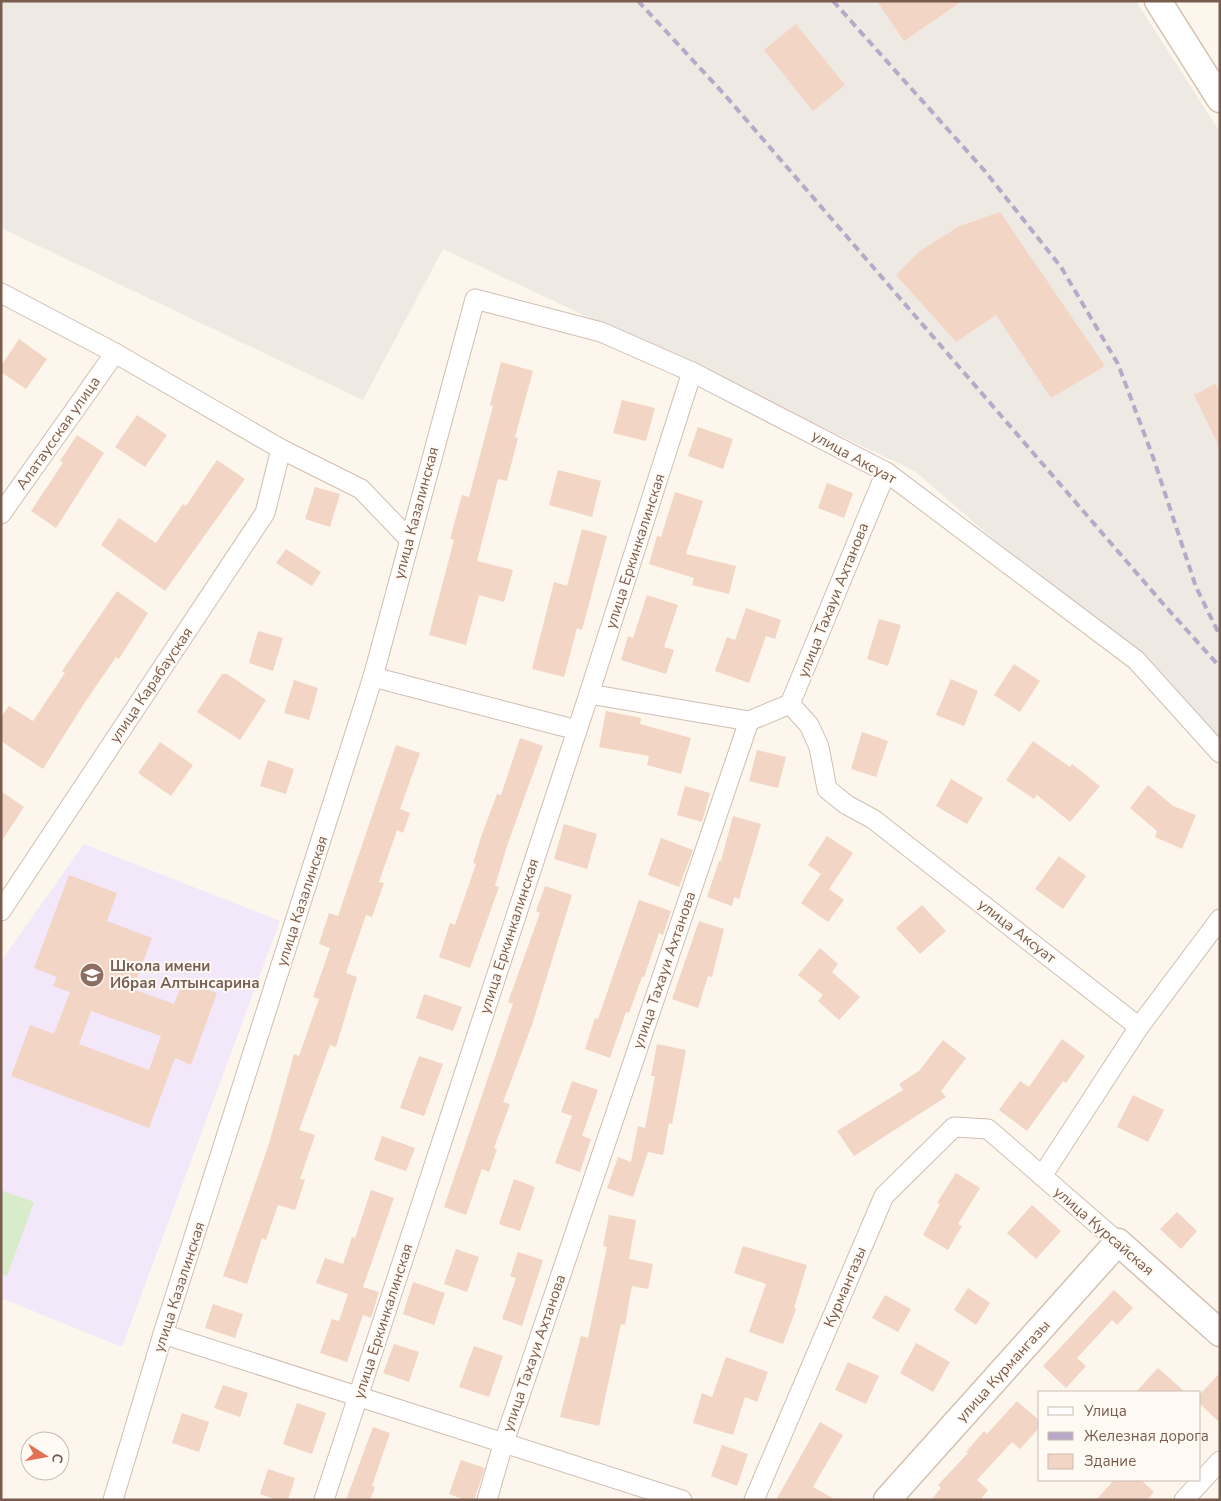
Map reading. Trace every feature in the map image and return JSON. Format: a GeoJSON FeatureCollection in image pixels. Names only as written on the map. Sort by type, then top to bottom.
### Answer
{"type":"FeatureCollection","features":[{"type":"Feature","properties":{"kind":"street"},"geometry":{"type":"LineString","coordinates":[[1158,1],[1220,98]]}},
{"type":"Feature","properties":{"kind":"street"},"geometry":{"type":"LineString","coordinates":[[1,293],[115,353],[281,449],[361,489],[409,539]]}},
{"type":"Feature","properties":{"kind":"street","name":"улица Аксуат"},"geometry":{"type":"LineString","coordinates":[[474,299],[601,332],[692,372],[886,472],[1136,660],[1220,753]]}},
{"type":"Feature","properties":{"kind":"street","name":"улица Казалинская"},"geometry":{"type":"LineString","coordinates":[[113,1500],[163,1334],[373,677],[474,299]]}},
{"type":"Feature","properties":{"kind":"street","name":"Алатаусская улица"},"geometry":{"type":"LineString","coordinates":[[1,514],[115,353]]}},
{"type":"Feature","properties":{"kind":"street","name":"улица Еркинкалинская"},"geometry":{"type":"LineString","coordinates":[[324,1500],[589,694],[692,372]]}},
{"type":"Feature","properties":{"kind":"street","name":"улица Карабауская"},"geometry":{"type":"LineString","coordinates":[[1,911],[265,513],[281,449]]}},
{"type":"Feature","properties":{"kind":"street","name":"улица Тахауи Ахтанова"},"geometry":{"type":"LineString","coordinates":[[790,704],[886,472]]}},
{"type":"Feature","properties":{"kind":"street"},"geometry":{"type":"LineString","coordinates":[[373,677],[577,730]]}},
{"type":"Feature","properties":{"kind":"street"},"geometry":{"type":"LineString","coordinates":[[589,694],[749,721],[790,704]]}},
{"type":"Feature","properties":{"kind":"street","name":"улица Аксуат"},"geometry":{"type":"LineString","coordinates":[[790,704],[808,725],[819,747],[827,789],[846,805],[873,819],[1139,1027]]}},
{"type":"Feature","properties":{"kind":"street","name":"улица Тахауи Ахтанова"},"geometry":{"type":"LineString","coordinates":[[487,1500],[503,1445],[749,721]]}},
{"type":"Feature","properties":{"kind":"street"},"geometry":{"type":"LineString","coordinates":[[1042,1176],[1139,1027],[1220,919]]}},
{"type":"Feature","properties":{"kind":"street","name":"Курмангазы"},"geometry":{"type":"LineString","coordinates":[[754,1500],[884,1196],[954,1127],[988,1129]]}},
{"type":"Feature","properties":{"kind":"street","name":"улица Курсайская"},"geometry":{"type":"LineString","coordinates":[[988,1129],[1220,1333]]}},
{"type":"Feature","properties":{"kind":"street","name":"улица Курмангазы"},"geometry":{"type":"LineString","coordinates":[[887,1500],[1118,1242]]}},
{"type":"Feature","properties":{"kind":"street"},"geometry":{"type":"LineString","coordinates":[[163,1334],[359,1394],[503,1445],[682,1500]]}},
{"type":"Feature","properties":{"kind":"street"},"geometry":{"type":"LineString","coordinates":[[1184,1500],[1220,1461]]}},
{"type":"Feature","properties":{"kind":"shaded area"},"geometry":{"type":"Polygon","coordinates":[[[1,1],[1136,1],[1220,132],[1220,737],[915,471],[443,249],[363,400],[1,228],[1,1]]]}},
{"type":"Feature","properties":{"kind":"shaded area"},"geometry":{"type":"Polygon","coordinates":[[[84,844],[280,921],[122,1347],[1,1298],[1,961],[84,844]]]}},
{"type":"Feature","properties":{"kind":"green space"},"geometry":{"type":"Polygon","coordinates":[[[1,1190],[34,1202],[7,1276],[1,1274],[1,1190]]]}},
{"type":"Feature","properties":{"kind":"building"},"geometry":{"type":"Polygon","coordinates":[[[877,1],[962,1],[904,41],[877,1]]]}},
{"type":"Feature","properties":{"kind":"building"},"geometry":{"type":"Polygon","coordinates":[[[796,24],[845,85],[813,111],[764,50],[796,24]]]}},
{"type":"Feature","properties":{"kind":"building"},"geometry":{"type":"Polygon","coordinates":[[[1000,212],[1105,366],[1051,398],[996,315],[956,342],[896,275],[920,251],[958,227],[1000,212]]]}},
{"type":"Feature","properties":{"kind":"building"},"geometry":{"type":"Polygon","coordinates":[[[19,339],[47,359],[26,389],[1,372],[1,366],[19,339]]]}},
{"type":"Feature","properties":{"kind":"building"},"geometry":{"type":"Polygon","coordinates":[[[501,362],[533,371],[515,437],[518,438],[507,481],[498,479],[477,561],[513,570],[504,602],[479,595],[466,645],[429,635],[454,540],[450,539],[462,495],[469,497],[493,406],[490,405],[501,362]]]}},
{"type":"Feature","properties":{"kind":"building"},"geometry":{"type":"Polygon","coordinates":[[[1215,384],[1220,393],[1220,448],[1194,395],[1215,384]]]}},
{"type":"Feature","properties":{"kind":"building"},"geometry":{"type":"Polygon","coordinates":[[[622,400],[655,408],[646,441],[613,433],[622,400]]]}},
{"type":"Feature","properties":{"kind":"building"},"geometry":{"type":"Polygon","coordinates":[[[137,415],[167,435],[145,467],[115,447],[137,415]]]}},
{"type":"Feature","properties":{"kind":"building"},"geometry":{"type":"Polygon","coordinates":[[[698,427],[733,439],[723,469],[688,456],[698,427]]]}},
{"type":"Feature","properties":{"kind":"building"},"geometry":{"type":"Polygon","coordinates":[[[77,435],[104,453],[56,528],[31,511],[63,463],[60,461],[77,435]]]}},
{"type":"Feature","properties":{"kind":"building"},"geometry":{"type":"Polygon","coordinates":[[[217,460],[245,479],[165,591],[101,545],[119,518],[156,543],[183,504],[186,506],[217,460]]]}},
{"type":"Feature","properties":{"kind":"building"},"geometry":{"type":"Polygon","coordinates":[[[558,470],[601,481],[592,517],[549,505],[558,470]]]}},
{"type":"Feature","properties":{"kind":"building"},"geometry":{"type":"Polygon","coordinates":[[[827,483],[853,493],[844,518],[818,508],[827,483]]]}},
{"type":"Feature","properties":{"kind":"building"},"geometry":{"type":"Polygon","coordinates":[[[315,487],[340,494],[330,527],[305,519],[315,487]]]}},
{"type":"Feature","properties":{"kind":"building"},"geometry":{"type":"Polygon","coordinates":[[[675,492],[703,501],[686,554],[736,566],[729,594],[692,585],[694,578],[649,564],[657,536],[661,537],[675,492]]]}},
{"type":"Feature","properties":{"kind":"building"},"geometry":{"type":"Polygon","coordinates":[[[582,529],[607,536],[582,630],[577,628],[564,677],[532,669],[554,582],[567,586],[582,529]]]}},
{"type":"Feature","properties":{"kind":"building"},"geometry":{"type":"Polygon","coordinates":[[[286,549],[321,572],[312,586],[276,563],[286,549]]]}},
{"type":"Feature","properties":{"kind":"building"},"geometry":{"type":"Polygon","coordinates":[[[117,591],[148,613],[119,659],[116,657],[85,702],[43,769],[1,741],[1,717],[9,706],[33,721],[65,673],[62,671],[117,591]]]}},
{"type":"Feature","properties":{"kind":"building"},"geometry":{"type":"Polygon","coordinates":[[[647,595],[678,605],[664,647],[674,650],[666,674],[621,660],[628,636],[633,638],[647,595]]]}},
{"type":"Feature","properties":{"kind":"building"},"geometry":{"type":"Polygon","coordinates":[[[746,608],[781,620],[775,639],[766,636],[749,683],[715,671],[727,637],[735,640],[746,608]]]}},
{"type":"Feature","properties":{"kind":"building"},"geometry":{"type":"Polygon","coordinates":[[[879,619],[901,625],[888,666],[867,659],[879,619]]]}},
{"type":"Feature","properties":{"kind":"building"},"geometry":{"type":"Polygon","coordinates":[[[258,631],[283,638],[273,671],[249,663],[258,631]]]}},
{"type":"Feature","properties":{"kind":"building"},"geometry":{"type":"Polygon","coordinates":[[[1014,664],[1040,681],[1020,712],[994,695],[1014,664]]]}},
{"type":"Feature","properties":{"kind":"building"},"geometry":{"type":"Polygon","coordinates":[[[222,674],[227,674],[266,700],[240,740],[197,712],[222,674]]]}},
{"type":"Feature","properties":{"kind":"building"},"geometry":{"type":"Polygon","coordinates":[[[951,679],[978,691],[964,726],[936,715],[951,679]]]}},
{"type":"Feature","properties":{"kind":"building"},"geometry":{"type":"Polygon","coordinates":[[[294,680],[318,688],[309,720],[284,713],[294,680]]]}},
{"type":"Feature","properties":{"kind":"building"},"geometry":{"type":"Polygon","coordinates":[[[606,711],[641,718],[640,724],[691,738],[681,774],[647,765],[649,756],[599,747],[606,711]]]}},
{"type":"Feature","properties":{"kind":"building"},"geometry":{"type":"Polygon","coordinates":[[[862,732],[888,741],[876,777],[851,769],[862,732]]]}},
{"type":"Feature","properties":{"kind":"building"},"geometry":{"type":"Polygon","coordinates":[[[520,738],[543,746],[507,846],[495,886],[499,887],[470,968],[439,957],[450,923],[455,925],[476,864],[473,863],[481,837],[497,794],[501,795],[520,738]]]}},
{"type":"Feature","properties":{"kind":"building"},"geometry":{"type":"Polygon","coordinates":[[[1033,741],[1070,767],[1072,764],[1100,786],[1070,822],[1037,795],[1034,799],[1006,780],[1033,741]]]}},
{"type":"Feature","properties":{"kind":"building"},"geometry":{"type":"Polygon","coordinates":[[[160,742],[193,765],[171,796],[138,773],[160,742]]]}},
{"type":"Feature","properties":{"kind":"building"},"geometry":{"type":"Polygon","coordinates":[[[396,745],[420,753],[400,809],[410,813],[403,833],[397,830],[379,882],[384,883],[372,917],[366,915],[346,973],[357,977],[336,1047],[330,1045],[299,1130],[315,1135],[300,1179],[305,1180],[295,1210],[278,1205],[266,1240],[262,1238],[247,1284],[223,1276],[268,1147],[294,1054],[299,1056],[319,999],[313,997],[330,948],[319,944],[329,913],[338,916],[396,745]]]}},
{"type":"Feature","properties":{"kind":"building"},"geometry":{"type":"Polygon","coordinates":[[[757,750],[786,757],[778,788],[749,781],[757,750]]]}},
{"type":"Feature","properties":{"kind":"building"},"geometry":{"type":"Polygon","coordinates":[[[268,760],[294,769],[286,794],[260,786],[268,760]]]}},
{"type":"Feature","properties":{"kind":"building"},"geometry":{"type":"Polygon","coordinates":[[[951,779],[983,798],[967,824],[936,806],[951,779]]]}},
{"type":"Feature","properties":{"kind":"building"},"geometry":{"type":"Polygon","coordinates":[[[1148,785],[1173,806],[1196,815],[1182,849],[1155,837],[1157,831],[1130,808],[1148,785]]]}},
{"type":"Feature","properties":{"kind":"building"},"geometry":{"type":"Polygon","coordinates":[[[685,786],[710,793],[702,822],[677,815],[685,786]]]}},
{"type":"Feature","properties":{"kind":"building"},"geometry":{"type":"Polygon","coordinates":[[[1,791],[24,807],[1,842],[1,791]]]}},
{"type":"Feature","properties":{"kind":"building"},"geometry":{"type":"Polygon","coordinates":[[[733,816],[761,824],[739,899],[734,897],[732,906],[707,897],[719,861],[721,861],[733,816]]]}},
{"type":"Feature","properties":{"kind":"building"},"geometry":{"type":"Polygon","coordinates":[[[564,824],[597,834],[587,869],[554,859],[564,824]]]}},
{"type":"Feature","properties":{"kind":"building"},"geometry":{"type":"Polygon","coordinates":[[[827,836],[853,853],[829,889],[844,900],[828,922],[801,903],[821,874],[808,865],[827,836]]]}},
{"type":"Feature","properties":{"kind":"building"},"geometry":{"type":"Polygon","coordinates":[[[661,838],[693,850],[679,887],[648,875],[661,838]]]}},
{"type":"Feature","properties":{"kind":"building"},"geometry":{"type":"Polygon","coordinates":[[[1059,856],[1086,876],[1063,909],[1035,889],[1059,856]]]}},
{"type":"Feature","properties":{"kind":"building"},"geometry":{"type":"Polygon","coordinates":[[[69,875],[117,893],[107,921],[152,938],[133,989],[174,1004],[183,980],[217,993],[191,1065],[175,1058],[149,1128],[11,1076],[30,1025],[54,1034],[70,992],[53,986],[57,977],[34,968],[69,875]],[[91,1011],[79,1044],[149,1070],[161,1036],[91,1011]]]}},
{"type":"Feature","properties":{"kind":"building"},"geometry":{"type":"Polygon","coordinates":[[[545,886],[572,895],[532,1025],[503,1102],[510,1104],[494,1148],[497,1149],[489,1172],[482,1169],[466,1215],[444,1207],[513,1004],[508,1002],[540,913],[536,911],[545,886]]]}},
{"type":"Feature","properties":{"kind":"building"},"geometry":{"type":"Polygon","coordinates":[[[639,900],[671,911],[663,935],[659,933],[629,1013],[626,1012],[610,1058],[585,1049],[595,1018],[598,1019],[639,900]]]}},
{"type":"Feature","properties":{"kind":"building"},"geometry":{"type":"Polygon","coordinates":[[[922,905],[946,931],[920,954],[896,928],[922,905]]]}},
{"type":"Feature","properties":{"kind":"building"},"geometry":{"type":"Polygon","coordinates":[[[699,921],[724,929],[712,977],[708,976],[698,1008],[672,999],[699,921]]]}},
{"type":"Feature","properties":{"kind":"building"},"geometry":{"type":"Polygon","coordinates":[[[820,948],[838,964],[832,972],[860,997],[839,1020],[818,1001],[823,995],[798,975],[820,948]]]}},
{"type":"Feature","properties":{"kind":"building"},"geometry":{"type":"Polygon","coordinates":[[[424,994],[462,1007],[453,1031],[416,1018],[424,994]]]}},
{"type":"Feature","properties":{"kind":"building"},"geometry":{"type":"Polygon","coordinates":[[[1062,1039],[1085,1056],[1066,1083],[1063,1081],[1027,1131],[999,1110],[1020,1081],[1029,1087],[1062,1039]]]}},
{"type":"Feature","properties":{"kind":"building"},"geometry":{"type":"Polygon","coordinates":[[[943,1040],[966,1058],[941,1091],[946,1097],[854,1156],[837,1131],[903,1090],[899,1084],[919,1071],[943,1040]]]}},
{"type":"Feature","properties":{"kind":"building"},"geometry":{"type":"Polygon","coordinates":[[[657,1044],[686,1050],[672,1124],[669,1123],[663,1155],[648,1152],[633,1197],[607,1188],[618,1157],[631,1162],[638,1126],[645,1128],[655,1076],[651,1076],[657,1044]]]}},
{"type":"Feature","properties":{"kind":"building"},"geometry":{"type":"Polygon","coordinates":[[[419,1056],[443,1064],[424,1116],[400,1108],[419,1056]]]}},
{"type":"Feature","properties":{"kind":"building"},"geometry":{"type":"Polygon","coordinates":[[[572,1081],[598,1090],[582,1136],[591,1139],[580,1172],[555,1163],[572,1116],[561,1112],[572,1081]]]}},
{"type":"Feature","properties":{"kind":"building"},"geometry":{"type":"Polygon","coordinates":[[[1133,1095],[1164,1110],[1148,1142],[1117,1127],[1133,1095]]]}},
{"type":"Feature","properties":{"kind":"building"},"geometry":{"type":"Polygon","coordinates":[[[382,1136],[415,1148],[406,1171],[374,1160],[382,1136]]]}},
{"type":"Feature","properties":{"kind":"building"},"geometry":{"type":"Polygon","coordinates":[[[956,1173],[980,1188],[958,1224],[962,1226],[948,1250],[923,1235],[940,1204],[937,1203],[956,1173]]]}},
{"type":"Feature","properties":{"kind":"building"},"geometry":{"type":"Polygon","coordinates":[[[514,1179],[535,1187],[520,1231],[499,1224],[514,1179]]]}},
{"type":"Feature","properties":{"kind":"building"},"geometry":{"type":"Polygon","coordinates":[[[371,1190],[394,1198],[363,1287],[379,1292],[371,1318],[363,1315],[347,1362],[320,1353],[332,1319],[339,1321],[348,1294],[316,1283],[325,1258],[343,1264],[352,1237],[355,1238],[371,1190]]]}},
{"type":"Feature","properties":{"kind":"building"},"geometry":{"type":"Polygon","coordinates":[[[1032,1205],[1061,1231],[1036,1259],[1007,1233],[1032,1205]]]}},
{"type":"Feature","properties":{"kind":"building"},"geometry":{"type":"Polygon","coordinates":[[[1177,1212],[1197,1231],[1181,1249],[1160,1229],[1177,1212]]]}},
{"type":"Feature","properties":{"kind":"building"},"geometry":{"type":"Polygon","coordinates":[[[609,1215],[636,1220],[629,1259],[653,1264],[648,1289],[632,1286],[625,1325],[621,1324],[599,1426],[560,1417],[581,1336],[588,1338],[607,1247],[603,1246],[609,1215]]]}},
{"type":"Feature","properties":{"kind":"building"},"geometry":{"type":"Polygon","coordinates":[[[743,1246],[807,1265],[794,1308],[796,1309],[783,1344],[749,1332],[766,1284],[734,1273],[743,1246]]]}},
{"type":"Feature","properties":{"kind":"building"},"geometry":{"type":"Polygon","coordinates":[[[456,1249],[479,1257],[467,1292],[444,1284],[456,1249]]]}},
{"type":"Feature","properties":{"kind":"building"},"geometry":{"type":"Polygon","coordinates":[[[518,1252],[543,1260],[522,1326],[502,1319],[516,1278],[510,1276],[518,1252]]]}},
{"type":"Feature","properties":{"kind":"building"},"geometry":{"type":"Polygon","coordinates":[[[413,1282],[445,1293],[434,1325],[403,1314],[413,1282]]]}},
{"type":"Feature","properties":{"kind":"building"},"geometry":{"type":"Polygon","coordinates":[[[968,1288],[990,1303],[976,1325],[954,1310],[968,1288]]]}},
{"type":"Feature","properties":{"kind":"building"},"geometry":{"type":"Polygon","coordinates":[[[1114,1290],[1133,1308],[1117,1325],[1112,1320],[1077,1358],[1086,1366],[1066,1388],[1043,1366],[1114,1290]]]}},
{"type":"Feature","properties":{"kind":"building"},"geometry":{"type":"Polygon","coordinates":[[[885,1295],[911,1309],[898,1332],[872,1318],[885,1295]]]}},
{"type":"Feature","properties":{"kind":"building"},"geometry":{"type":"Polygon","coordinates":[[[213,1304],[243,1314],[235,1338],[205,1328],[213,1304]]]}},
{"type":"Feature","properties":{"kind":"building"},"geometry":{"type":"Polygon","coordinates":[[[916,1343],[950,1362],[933,1392],[900,1373],[916,1343]]]}},
{"type":"Feature","properties":{"kind":"building"},"geometry":{"type":"Polygon","coordinates":[[[394,1344],[419,1352],[409,1382],[383,1373],[394,1344]]]}},
{"type":"Feature","properties":{"kind":"building"},"geometry":{"type":"Polygon","coordinates":[[[474,1346],[503,1356],[489,1397],[459,1387],[474,1346]]]}},
{"type":"Feature","properties":{"kind":"building"},"geometry":{"type":"Polygon","coordinates":[[[726,1357],[768,1372],[757,1402],[745,1397],[733,1435],[693,1423],[702,1393],[712,1397],[726,1357]]]}},
{"type":"Feature","properties":{"kind":"building"},"geometry":{"type":"Polygon","coordinates":[[[848,1362],[879,1376],[866,1404],[835,1390],[848,1362]]]}},
{"type":"Feature","properties":{"kind":"building"},"geometry":{"type":"Polygon","coordinates":[[[1158,1368],[1184,1391],[1137,1391],[1158,1368]]]}},
{"type":"Feature","properties":{"kind":"building"},"geometry":{"type":"Polygon","coordinates":[[[1220,1373],[1220,1423],[1201,1405],[1201,1393],[1220,1373]]]}},
{"type":"Feature","properties":{"kind":"building"},"geometry":{"type":"Polygon","coordinates":[[[223,1385],[248,1393],[240,1417],[214,1408],[223,1385]]]}},
{"type":"Feature","properties":{"kind":"building"},"geometry":{"type":"Polygon","coordinates":[[[1017,1401],[1038,1419],[1038,1429],[1020,1449],[1012,1442],[977,1480],[988,1490],[980,1500],[931,1500],[941,1488],[938,1485],[968,1453],[966,1452],[984,1431],[987,1434],[1017,1401]]]}},
{"type":"Feature","properties":{"kind":"building"},"geometry":{"type":"Polygon","coordinates":[[[297,1403],[326,1413],[312,1454],[283,1444],[297,1403]]]}},
{"type":"Feature","properties":{"kind":"building"},"geometry":{"type":"Polygon","coordinates":[[[182,1413],[209,1422],[199,1452],[172,1443],[182,1413]]]}},
{"type":"Feature","properties":{"kind":"building"},"geometry":{"type":"Polygon","coordinates":[[[820,1422],[843,1435],[813,1487],[836,1500],[776,1500],[820,1422]]]}},
{"type":"Feature","properties":{"kind":"building"},"geometry":{"type":"Polygon","coordinates":[[[373,1427],[390,1433],[372,1486],[375,1487],[370,1500],[346,1500],[373,1427]]]}},
{"type":"Feature","properties":{"kind":"building"},"geometry":{"type":"Polygon","coordinates":[[[722,1445],[748,1454],[737,1486],[711,1476],[722,1445]]]}},
{"type":"Feature","properties":{"kind":"building"},"geometry":{"type":"Polygon","coordinates":[[[461,1460],[485,1468],[474,1500],[465,1500],[449,1494],[461,1460]]]}},
{"type":"Feature","properties":{"kind":"building"},"geometry":{"type":"Polygon","coordinates":[[[268,1469],[295,1478],[288,1500],[277,1500],[260,1494],[268,1469]]]}},
{"type":"Feature","properties":{"kind":"building"},"geometry":{"type":"Polygon","coordinates":[[[1113,1481],[1142,1481],[1154,1492],[1147,1500],[1096,1500],[1113,1481]]]}},
{"type":"Feature","properties":{"kind":"railway"},"geometry":{"type":"LineString","coordinates":[[638,1],[724,94],[1165,606],[1220,667]]}},
{"type":"Feature","properties":{"kind":"railway"},"geometry":{"type":"LineString","coordinates":[[833,1],[984,170],[1061,267],[1118,364],[1153,457],[1196,587],[1220,636]]}},
{"type":"Feature","properties":{"kind":"place","name":"Школа имени Ибрая Алтынсарина"},"geometry":{"type":"Point","coordinates":[92,975]}}]}
